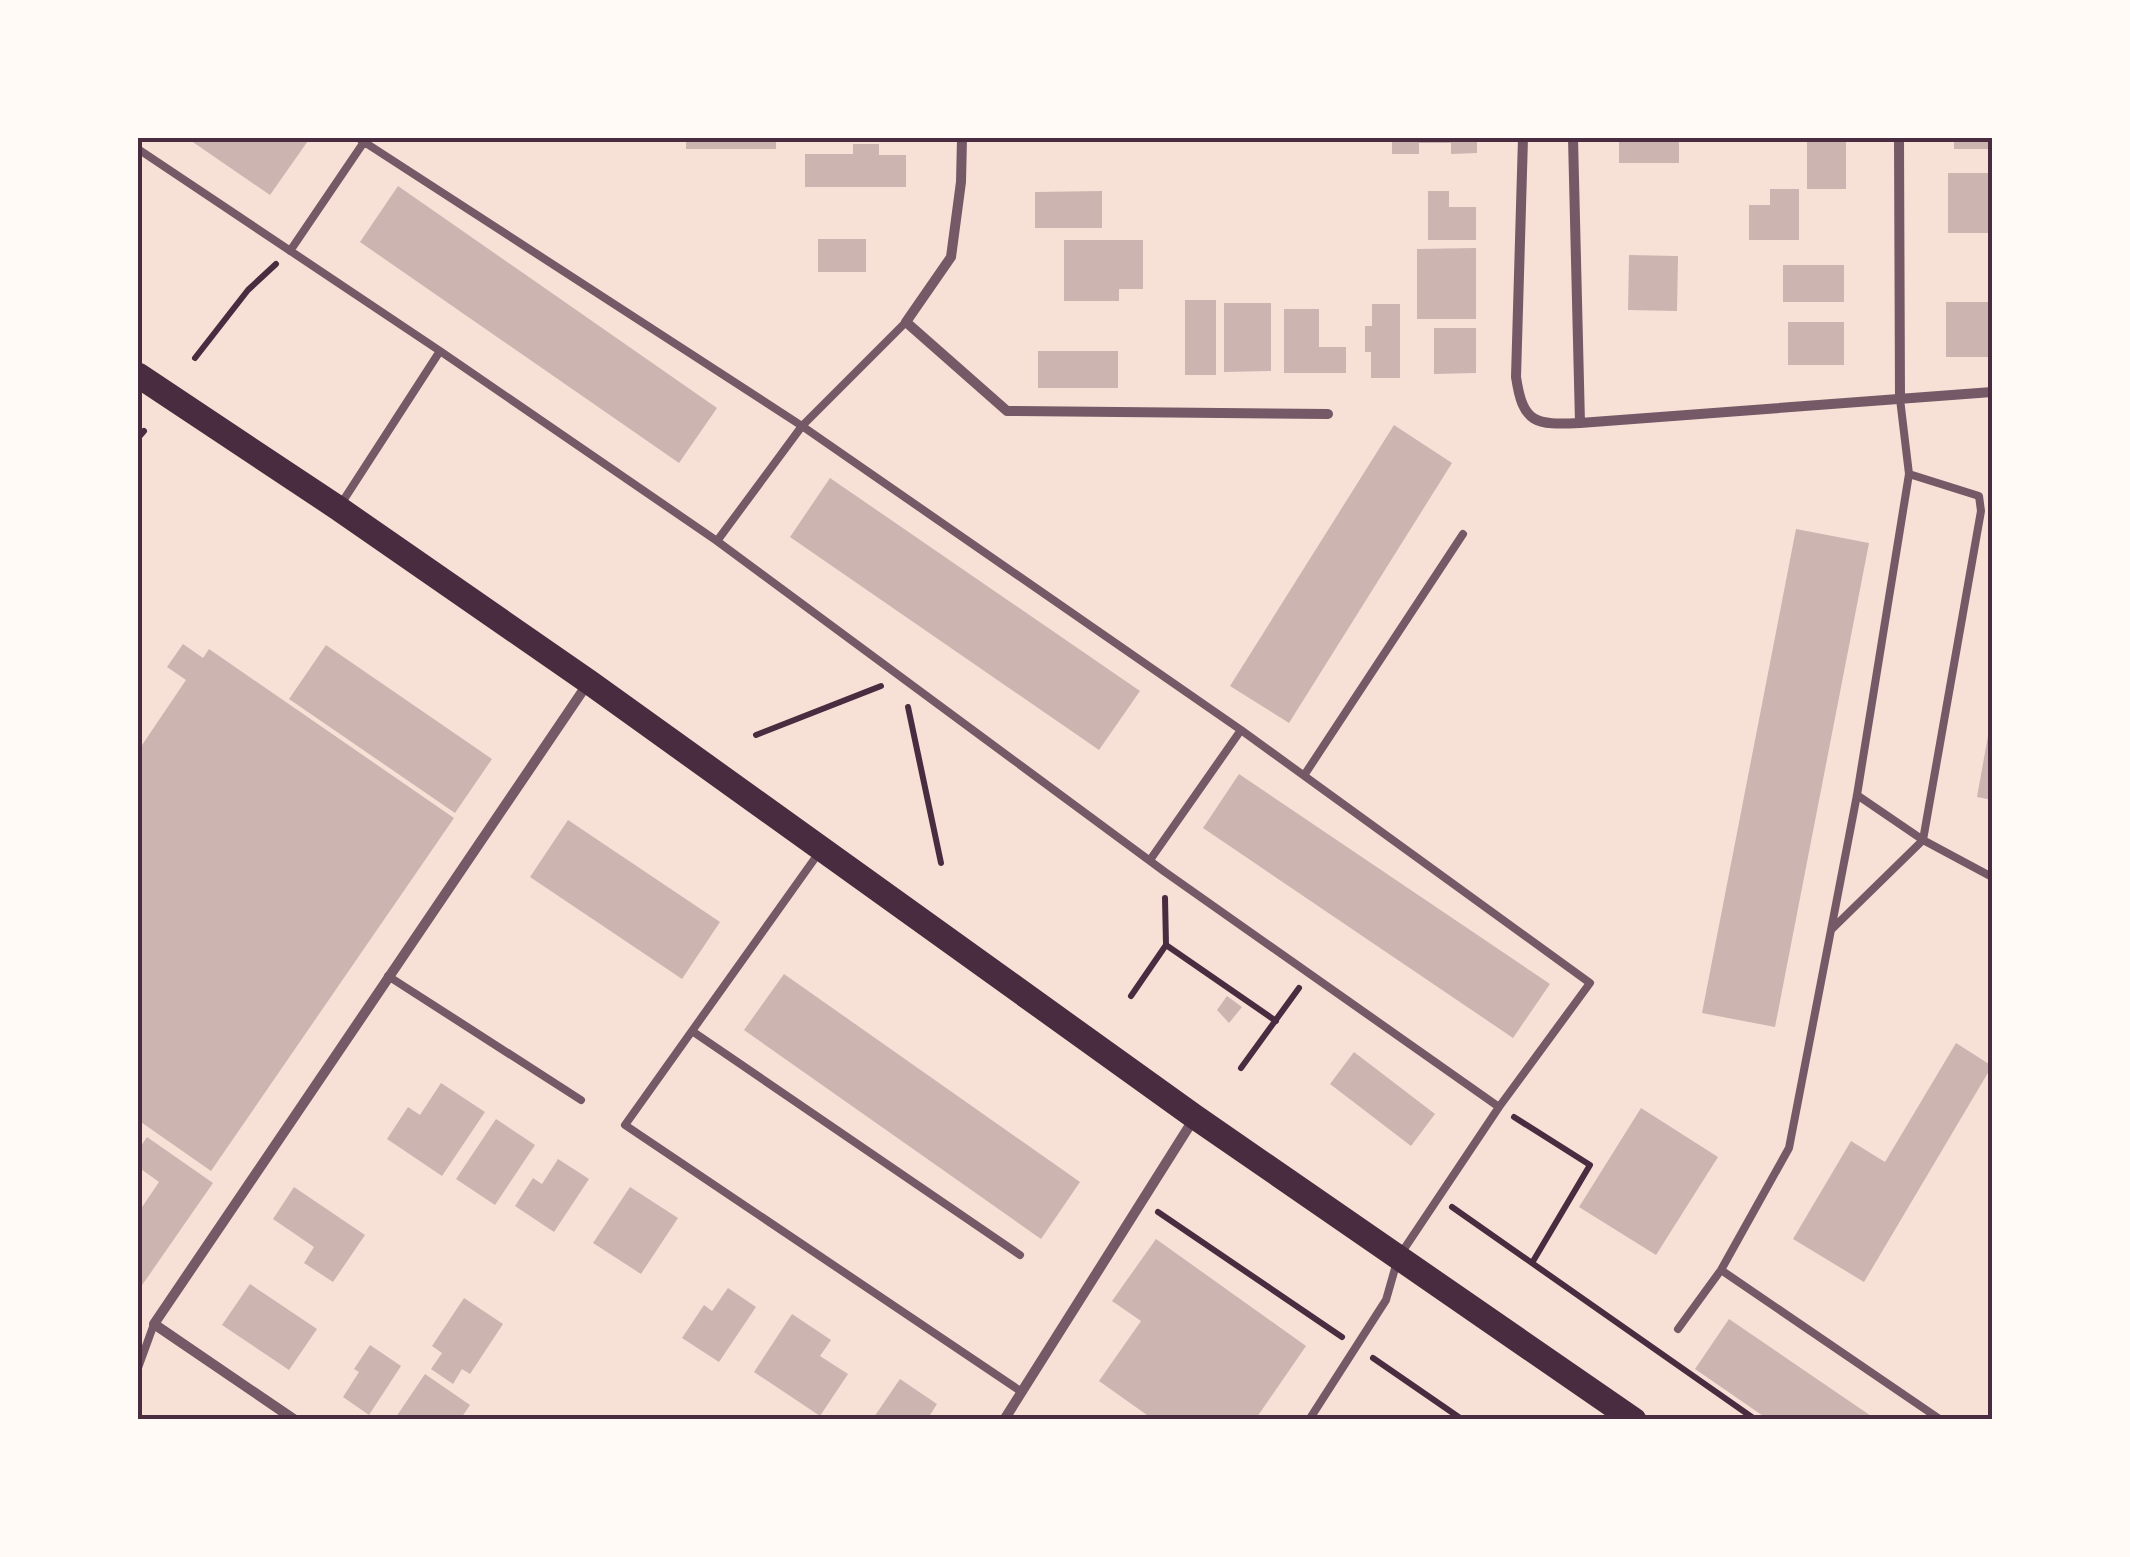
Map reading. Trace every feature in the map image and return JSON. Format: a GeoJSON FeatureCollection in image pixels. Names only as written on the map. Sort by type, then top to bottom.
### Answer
{"type":"FeatureCollection","features":[{"type":"Feature","properties":{"kind":"main road"},"geometry":{"type":"LineString","coordinates":[[138,375],[589,682],[1195,1117],[1634,1420]]}},
{"type":"Feature","properties":{"kind":"street"},"geometry":{"type":"LineString","coordinates":[[962,138],[962,182],[952,257],[906,322],[1006,411],[1328,414]]}},
{"type":"Feature","properties":{"kind":"street"},"geometry":{"type":"LineString","coordinates":[[1523,138],[1516,377],[1520,407],[1532,420],[1580,423],[1992,392]]}},
{"type":"Feature","properties":{"kind":"street"},"geometry":{"type":"LineString","coordinates":[[1573,138],[1580,423]]}},
{"type":"Feature","properties":{"kind":"street"},"geometry":{"type":"LineString","coordinates":[[1899,138],[1900,399]]}},
{"type":"Feature","properties":{"kind":"street"},"geometry":{"type":"LineString","coordinates":[[295,1420],[154,1324],[589,682]]}},
{"type":"Feature","properties":{"kind":"street"},"geometry":{"type":"LineString","coordinates":[[1004,1420],[1195,1117]]}},
{"type":"Feature","properties":{"kind":"lane"},"geometry":{"type":"LineString","coordinates":[[290,251],[363,139],[802,426],[1305,774],[1590,983],[1499,1107],[1398,1258],[1386,1300],[1309,1420]]}},
{"type":"Feature","properties":{"kind":"lane"},"geometry":{"type":"LineString","coordinates":[[138,149],[717,542],[1165,872],[1499,1107]]}},
{"type":"Feature","properties":{"kind":"lane"},"geometry":{"type":"LineString","coordinates":[[717,542],[802,426],[906,322]]}},
{"type":"Feature","properties":{"kind":"lane"},"geometry":{"type":"LineString","coordinates":[[338,508],[440,351]]}},
{"type":"Feature","properties":{"kind":"lane"},"geometry":{"type":"LineString","coordinates":[[1678,1329],[1722,1270],[1789,1148],[1857,795],[1909,474],[1900,399]]}},
{"type":"Feature","properties":{"kind":"lane"},"geometry":{"type":"LineString","coordinates":[[1832,929],[1923,840],[1981,511],[1979,496],[1909,474]]}},
{"type":"Feature","properties":{"kind":"lane"},"geometry":{"type":"LineString","coordinates":[[1305,774],[1463,534]]}},
{"type":"Feature","properties":{"kind":"lane"},"geometry":{"type":"LineString","coordinates":[[1150,860],[1241,730]]}},
{"type":"Feature","properties":{"kind":"lane"},"geometry":{"type":"LineString","coordinates":[[1857,795],[1923,840],[1992,877]]}},
{"type":"Feature","properties":{"kind":"lane"},"geometry":{"type":"LineString","coordinates":[[820,850],[626,1125],[1022,1392]]}},
{"type":"Feature","properties":{"kind":"lane"},"geometry":{"type":"LineString","coordinates":[[388,976],[581,1100]]}},
{"type":"Feature","properties":{"kind":"lane"},"geometry":{"type":"LineString","coordinates":[[692,1031],[1020,1255]]}},
{"type":"Feature","properties":{"kind":"lane"},"geometry":{"type":"LineString","coordinates":[[1722,1270],[1941,1420]]}},
{"type":"Feature","properties":{"kind":"lane"},"geometry":{"type":"LineString","coordinates":[[138,1368],[154,1324]]}},
{"type":"Feature","properties":{"kind":"path"},"geometry":{"type":"LineString","coordinates":[[195,358],[248,290],[290,251]]}},
{"type":"Feature","properties":{"kind":"path"},"geometry":{"type":"LineString","coordinates":[[138,438],[144,431]]}},
{"type":"Feature","properties":{"kind":"path"},"geometry":{"type":"LineString","coordinates":[[756,736],[902,678],[941,863]]}},
{"type":"Feature","properties":{"kind":"path"},"geometry":{"type":"LineString","coordinates":[[1131,996],[1166,945],[1165,872]]}},
{"type":"Feature","properties":{"kind":"path"},"geometry":{"type":"LineString","coordinates":[[1166,945],[1276,1021]]}},
{"type":"Feature","properties":{"kind":"path"},"geometry":{"type":"LineString","coordinates":[[1241,1068],[1309,975]]}},
{"type":"Feature","properties":{"kind":"path"},"geometry":{"type":"LineString","coordinates":[[1499,1107],[1590,1165],[1532,1263]]}},
{"type":"Feature","properties":{"kind":"path"},"geometry":{"type":"LineString","coordinates":[[1438,1198],[1756,1420]]}},
{"type":"Feature","properties":{"kind":"path"},"geometry":{"type":"LineString","coordinates":[[1140,1200],[1463,1420]]}},
{"type":"Feature","properties":{"kind":"building"},"geometry":{"type":"Polygon","coordinates":[[[187,138],[310,138],[270,195],[187,138]]]}},
{"type":"Feature","properties":{"kind":"building"},"geometry":{"type":"Polygon","coordinates":[[[686,138],[776,138],[776,149],[686,149],[686,138]]]}},
{"type":"Feature","properties":{"kind":"building"},"geometry":{"type":"Polygon","coordinates":[[[1392,138],[1477,138],[1477,153],[1451,154],[1451,143],[1419,143],[1419,154],[1392,154],[1392,138]]]}},
{"type":"Feature","properties":{"kind":"building"},"geometry":{"type":"Polygon","coordinates":[[[1619,138],[1679,138],[1679,163],[1619,163],[1619,138]]]}},
{"type":"Feature","properties":{"kind":"building"},"geometry":{"type":"Polygon","coordinates":[[[1954,138],[1992,138],[1992,149],[1954,149],[1954,138]]]}},
{"type":"Feature","properties":{"kind":"building"},"geometry":{"type":"Polygon","coordinates":[[[1807,142],[1846,142],[1846,189],[1807,189],[1807,142]]]}},
{"type":"Feature","properties":{"kind":"building"},"geometry":{"type":"Polygon","coordinates":[[[853,144],[879,144],[879,155],[906,155],[906,187],[805,187],[805,154],[853,154],[853,144]]]}},
{"type":"Feature","properties":{"kind":"building"},"geometry":{"type":"Polygon","coordinates":[[[1948,173],[1992,173],[1992,233],[1948,233],[1948,173]]]}},
{"type":"Feature","properties":{"kind":"building"},"geometry":{"type":"Polygon","coordinates":[[[398,186],[717,408],[679,463],[360,242],[398,186]]]}},
{"type":"Feature","properties":{"kind":"building"},"geometry":{"type":"Polygon","coordinates":[[[1770,189],[1799,189],[1799,240],[1749,240],[1749,205],[1770,205],[1770,189]]]}},
{"type":"Feature","properties":{"kind":"building"},"geometry":{"type":"Polygon","coordinates":[[[1102,191],[1102,228],[1035,228],[1035,192],[1102,191]]]}},
{"type":"Feature","properties":{"kind":"building"},"geometry":{"type":"Polygon","coordinates":[[[1428,191],[1449,191],[1449,207],[1476,207],[1476,240],[1428,240],[1428,191]]]}},
{"type":"Feature","properties":{"kind":"building"},"geometry":{"type":"Polygon","coordinates":[[[818,239],[866,239],[866,272],[818,272],[818,239]]]}},
{"type":"Feature","properties":{"kind":"building"},"geometry":{"type":"Polygon","coordinates":[[[1064,240],[1143,240],[1143,289],[1119,289],[1119,301],[1064,301],[1064,240]]]}},
{"type":"Feature","properties":{"kind":"building"},"geometry":{"type":"Polygon","coordinates":[[[1476,248],[1476,319],[1417,319],[1417,249],[1476,248]]]}},
{"type":"Feature","properties":{"kind":"building"},"geometry":{"type":"Polygon","coordinates":[[[1629,255],[1678,256],[1677,311],[1628,310],[1629,255]]]}},
{"type":"Feature","properties":{"kind":"building"},"geometry":{"type":"Polygon","coordinates":[[[1783,265],[1844,265],[1844,302],[1783,302],[1783,265]]]}},
{"type":"Feature","properties":{"kind":"building"},"geometry":{"type":"Polygon","coordinates":[[[1185,300],[1216,300],[1216,375],[1185,375],[1185,300]]]}},
{"type":"Feature","properties":{"kind":"building"},"geometry":{"type":"Polygon","coordinates":[[[1946,302],[1992,302],[1992,357],[1946,357],[1946,302]]]}},
{"type":"Feature","properties":{"kind":"building"},"geometry":{"type":"Polygon","coordinates":[[[1224,303],[1271,303],[1271,371],[1224,372],[1224,303]]]}},
{"type":"Feature","properties":{"kind":"building"},"geometry":{"type":"Polygon","coordinates":[[[1372,304],[1400,304],[1400,378],[1371,378],[1365,326],[1372,326],[1372,304]]]}},
{"type":"Feature","properties":{"kind":"building"},"geometry":{"type":"Polygon","coordinates":[[[1284,309],[1319,309],[1319,347],[1346,347],[1346,373],[1284,373],[1284,309]]]}},
{"type":"Feature","properties":{"kind":"building"},"geometry":{"type":"Polygon","coordinates":[[[1788,322],[1844,322],[1844,365],[1788,365],[1788,322]]]}},
{"type":"Feature","properties":{"kind":"building"},"geometry":{"type":"Polygon","coordinates":[[[1434,328],[1476,328],[1476,373],[1434,374],[1434,328]]]}},
{"type":"Feature","properties":{"kind":"building"},"geometry":{"type":"Polygon","coordinates":[[[1038,351],[1118,351],[1118,388],[1038,388],[1038,351]]]}},
{"type":"Feature","properties":{"kind":"building"},"geometry":{"type":"Polygon","coordinates":[[[1394,425],[1452,463],[1289,723],[1230,686],[1394,425]]]}},
{"type":"Feature","properties":{"kind":"building"},"geometry":{"type":"Polygon","coordinates":[[[830,478],[1140,691],[1099,750],[790,537],[830,478]]]}},
{"type":"Feature","properties":{"kind":"building"},"geometry":{"type":"Polygon","coordinates":[[[1796,529],[1869,543],[1775,1027],[1702,1013],[1796,529]]]}},
{"type":"Feature","properties":{"kind":"building"},"geometry":{"type":"Polygon","coordinates":[[[183,644],[203,658],[209,649],[454,818],[211,1171],[138,1120],[138,751],[186,680],[167,667],[183,644]]]}},
{"type":"Feature","properties":{"kind":"building"},"geometry":{"type":"Polygon","coordinates":[[[326,645],[492,759],[455,813],[289,699],[326,645]]]}},
{"type":"Feature","properties":{"kind":"building"},"geometry":{"type":"Polygon","coordinates":[[[1992,719],[1992,800],[1977,797],[1992,719]]]}},
{"type":"Feature","properties":{"kind":"building"},"geometry":{"type":"Polygon","coordinates":[[[1239,774],[1550,984],[1513,1038],[1203,828],[1239,774]]]}},
{"type":"Feature","properties":{"kind":"building"},"geometry":{"type":"Polygon","coordinates":[[[568,820],[720,922],[682,979],[530,877],[568,820]]]}},
{"type":"Feature","properties":{"kind":"building"},"geometry":{"type":"Polygon","coordinates":[[[784,974],[1080,1182],[1041,1239],[744,1030],[784,974]]]}},
{"type":"Feature","properties":{"kind":"building"},"geometry":{"type":"Polygon","coordinates":[[[1227,996],[1242,1007],[1229,1023],[1217,1010],[1227,996]]]}},
{"type":"Feature","properties":{"kind":"building"},"geometry":{"type":"Polygon","coordinates":[[[1956,1043],[1992,1066],[1864,1282],[1793,1239],[1851,1141],[1885,1162],[1956,1043]]]}},
{"type":"Feature","properties":{"kind":"building"},"geometry":{"type":"Polygon","coordinates":[[[1354,1052],[1435,1114],[1411,1146],[1330,1084],[1354,1052]]]}},
{"type":"Feature","properties":{"kind":"building"},"geometry":{"type":"Polygon","coordinates":[[[441,1083],[485,1112],[442,1176],[387,1139],[408,1107],[420,1115],[441,1083]]]}},
{"type":"Feature","properties":{"kind":"building"},"geometry":{"type":"Polygon","coordinates":[[[1641,1108],[1718,1157],[1656,1255],[1579,1207],[1641,1108]]]}},
{"type":"Feature","properties":{"kind":"building"},"geometry":{"type":"Polygon","coordinates":[[[496,1119],[535,1145],[495,1205],[456,1179],[496,1119]]]}},
{"type":"Feature","properties":{"kind":"building"},"geometry":{"type":"Polygon","coordinates":[[[147,1137],[213,1183],[138,1291],[138,1213],[159,1182],[138,1167],[138,1150],[147,1137]]]}},
{"type":"Feature","properties":{"kind":"building"},"geometry":{"type":"Polygon","coordinates":[[[558,1159],[589,1179],[554,1232],[515,1206],[533,1178],[542,1184],[558,1159]]]}},
{"type":"Feature","properties":{"kind":"building"},"geometry":{"type":"Polygon","coordinates":[[[294,1187],[365,1235],[333,1282],[304,1263],[314,1247],[273,1219],[294,1187]]]}},
{"type":"Feature","properties":{"kind":"building"},"geometry":{"type":"Polygon","coordinates":[[[630,1187],[678,1218],[641,1274],[593,1243],[630,1187]]]}},
{"type":"Feature","properties":{"kind":"building"},"geometry":{"type":"Polygon","coordinates":[[[1156,1239],[1306,1346],[1255,1420],[1154,1420],[1099,1381],[1141,1321],[1112,1301],[1156,1239]]]}},
{"type":"Feature","properties":{"kind":"building"},"geometry":{"type":"Polygon","coordinates":[[[250,1284],[317,1329],[289,1370],[222,1325],[250,1284]]]}},
{"type":"Feature","properties":{"kind":"building"},"geometry":{"type":"Polygon","coordinates":[[[728,1288],[756,1307],[719,1362],[682,1338],[704,1305],[712,1311],[728,1288]]]}},
{"type":"Feature","properties":{"kind":"building"},"geometry":{"type":"Polygon","coordinates":[[[464,1298],[503,1324],[470,1374],[462,1369],[453,1384],[431,1369],[442,1353],[432,1346],[464,1298]]]}},
{"type":"Feature","properties":{"kind":"building"},"geometry":{"type":"Polygon","coordinates":[[[792,1314],[831,1340],[820,1356],[848,1374],[820,1416],[754,1372],[792,1314]]]}},
{"type":"Feature","properties":{"kind":"building"},"geometry":{"type":"Polygon","coordinates":[[[1729,1319],[1877,1420],[1769,1420],[1695,1369],[1729,1319]]]}},
{"type":"Feature","properties":{"kind":"building"},"geometry":{"type":"Polygon","coordinates":[[[370,1345],[401,1366],[369,1415],[343,1397],[359,1372],[354,1369],[370,1345]]]}},
{"type":"Feature","properties":{"kind":"building"},"geometry":{"type":"Polygon","coordinates":[[[425,1374],[470,1405],[460,1420],[394,1420],[425,1374]]]}},
{"type":"Feature","properties":{"kind":"building"},"geometry":{"type":"Polygon","coordinates":[[[900,1379],[937,1404],[927,1420],[872,1420],[900,1379]]]}}]}
